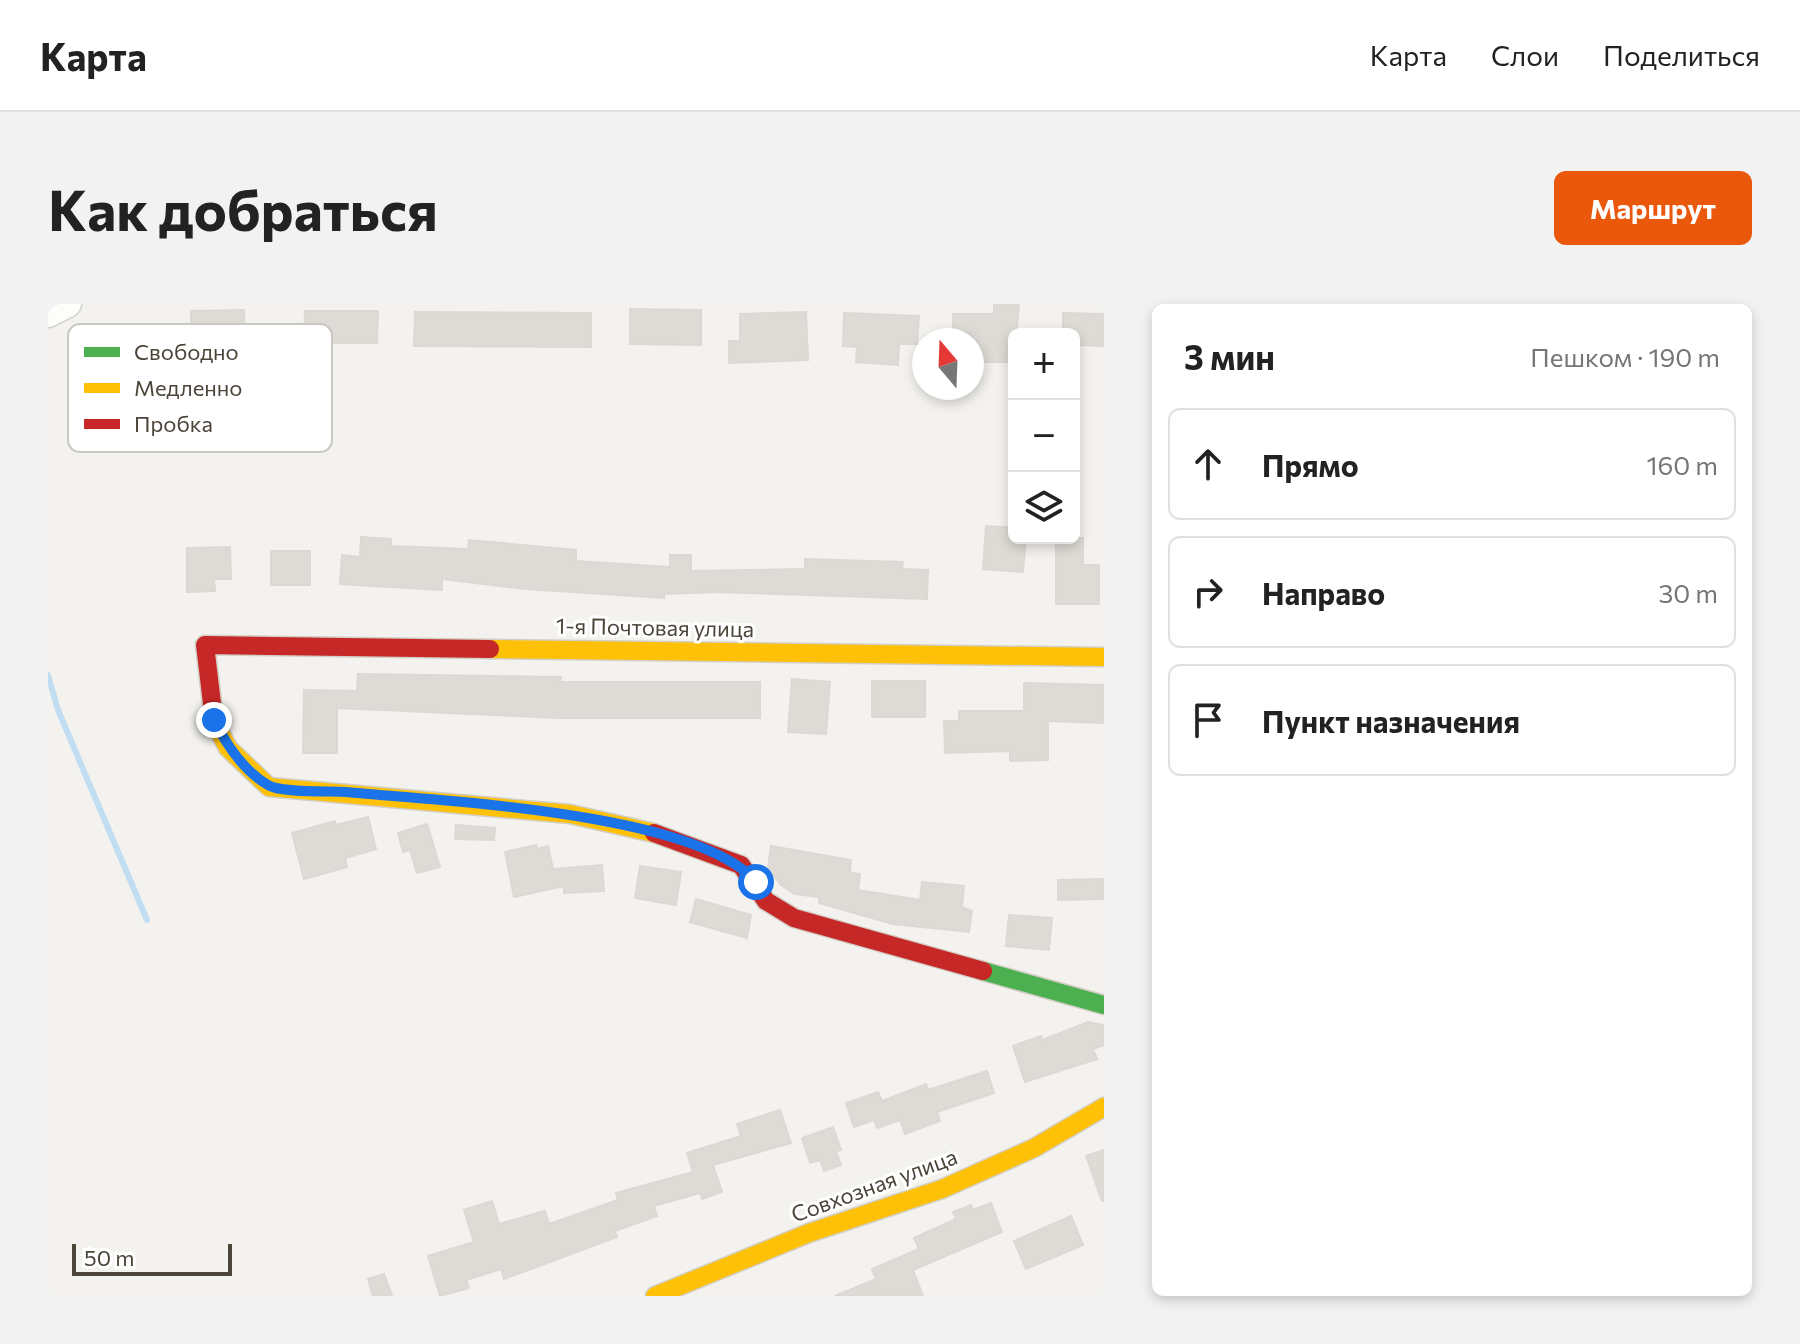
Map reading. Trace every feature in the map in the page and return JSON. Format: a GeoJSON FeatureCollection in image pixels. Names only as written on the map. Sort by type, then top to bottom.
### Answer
{"type":"FeatureCollection","features":[{"type":"Feature","properties":{"kind":"street"},"geometry":{"type":"LineString","coordinates":[[48,314],[68,304]]}},
{"type":"Feature","properties":{"kind":"street","name":"1-я Почтовая улица"},"geometry":{"type":"LineString","coordinates":[[1104,657],[205,645],[214,720],[228,748],[269,787],[570,814],[662,835],[741,865],[766,901],[794,918],[1104,1005]]}},
{"type":"Feature","properties":{"kind":"street","name":"Совхозная улица"},"geometry":{"type":"LineString","coordinates":[[655,1296],[809,1233],[942,1189],[1034,1148],[1104,1107]]}},
{"type":"Feature","properties":{"kind":"building"},"geometry":{"type":"Polygon","coordinates":[[[994,305],[1019,305],[1017,328],[1008,328],[1008,362],[984,362],[984,328],[953,328],[953,314],[994,314],[994,305]]]}},
{"type":"Feature","properties":{"kind":"building"},"geometry":{"type":"Polygon","coordinates":[[[630,309],[701,310],[701,345],[630,344],[630,309]]]}},
{"type":"Feature","properties":{"kind":"building"},"geometry":{"type":"Polygon","coordinates":[[[244,310],[244,324],[191,324],[191,311],[244,310]]]}},
{"type":"Feature","properties":{"kind":"building"},"geometry":{"type":"Polygon","coordinates":[[[305,311],[378,311],[377,343],[332,343],[332,324],[305,324],[305,311]]]}},
{"type":"Feature","properties":{"kind":"building"},"geometry":{"type":"Polygon","coordinates":[[[415,312],[591,313],[591,347],[414,346],[415,312]]]}},
{"type":"Feature","properties":{"kind":"building"},"geometry":{"type":"Polygon","coordinates":[[[806,312],[808,360],[729,363],[729,341],[740,341],[740,314],[806,312]]]}},
{"type":"Feature","properties":{"kind":"building"},"geometry":{"type":"Polygon","coordinates":[[[844,313],[919,316],[918,328],[912,328],[912,344],[899,344],[898,365],[856,362],[857,347],[843,346],[844,313]]]}},
{"type":"Feature","properties":{"kind":"building"},"geometry":{"type":"Polygon","coordinates":[[[1063,313],[1104,314],[1104,346],[1080,345],[1080,328],[1063,328],[1063,313]]]}},
{"type":"Feature","properties":{"kind":"building"},"geometry":{"type":"Polygon","coordinates":[[[986,526],[1008,528],[1008,544],[1025,544],[1023,572],[983,569],[986,526]]]}},
{"type":"Feature","properties":{"kind":"building"},"geometry":{"type":"Polygon","coordinates":[[[361,537],[391,539],[391,546],[468,549],[469,540],[576,550],[576,561],[670,567],[670,555],[691,555],[691,571],[805,569],[805,559],[903,562],[902,569],[928,570],[927,599],[718,592],[664,594],[664,598],[525,589],[442,579],[442,590],[340,584],[342,555],[360,557],[361,537]]]}},
{"type":"Feature","properties":{"kind":"building"},"geometry":{"type":"Polygon","coordinates":[[[1080,538],[1083,538],[1083,565],[1099,565],[1099,604],[1056,604],[1056,544],[1080,544],[1080,538]]]}},
{"type":"Feature","properties":{"kind":"building"},"geometry":{"type":"Polygon","coordinates":[[[230,547],[231,579],[214,579],[215,591],[187,592],[187,548],[230,547]]]}},
{"type":"Feature","properties":{"kind":"building"},"geometry":{"type":"Polygon","coordinates":[[[271,551],[310,551],[310,585],[271,585],[271,551]]]}},
{"type":"Feature","properties":{"kind":"building"},"geometry":{"type":"Polygon","coordinates":[[[358,674],[561,677],[560,682],[760,682],[760,718],[559,718],[337,708],[337,753],[303,753],[304,690],[357,691],[358,674]]]}},
{"type":"Feature","properties":{"kind":"building"},"geometry":{"type":"Polygon","coordinates":[[[792,679],[830,682],[826,734],[788,732],[792,679]]]}},
{"type":"Feature","properties":{"kind":"building"},"geometry":{"type":"Polygon","coordinates":[[[872,681],[925,681],[925,717],[872,717],[872,681]]]}},
{"type":"Feature","properties":{"kind":"building"},"geometry":{"type":"Polygon","coordinates":[[[1024,683],[1104,685],[1104,723],[1048,721],[1048,760],[1010,761],[1010,751],[945,753],[944,721],[959,721],[959,711],[1024,711],[1024,683]]]}},
{"type":"Feature","properties":{"kind":"building"},"geometry":{"type":"Polygon","coordinates":[[[368,817],[376,849],[345,858],[347,867],[304,879],[292,833],[335,821],[336,825],[368,817]]]}},
{"type":"Feature","properties":{"kind":"building"},"geometry":{"type":"Polygon","coordinates":[[[427,824],[440,867],[417,873],[410,850],[403,852],[398,833],[427,824]]]}},
{"type":"Feature","properties":{"kind":"building"},"geometry":{"type":"Polygon","coordinates":[[[456,825],[495,828],[494,840],[455,839],[456,825]]]}},
{"type":"Feature","properties":{"kind":"building"},"geometry":{"type":"Polygon","coordinates":[[[536,845],[537,849],[548,846],[553,869],[602,865],[604,891],[564,893],[564,886],[514,897],[505,852],[536,845]]]}},
{"type":"Feature","properties":{"kind":"building"},"geometry":{"type":"Polygon","coordinates":[[[771,846],[851,860],[850,873],[860,874],[858,890],[920,900],[922,882],[964,886],[962,907],[972,911],[969,932],[893,924],[819,903],[819,897],[795,894],[781,885],[768,868],[771,846]]]}},
{"type":"Feature","properties":{"kind":"building"},"geometry":{"type":"Polygon","coordinates":[[[640,866],[681,872],[676,905],[635,898],[640,866]]]}},
{"type":"Feature","properties":{"kind":"building"},"geometry":{"type":"Polygon","coordinates":[[[1104,879],[1104,899],[1058,900],[1058,880],[1104,879]]]}},
{"type":"Feature","properties":{"kind":"building"},"geometry":{"type":"Polygon","coordinates":[[[696,899],[751,915],[747,938],[690,922],[696,899]]]}},
{"type":"Feature","properties":{"kind":"building"},"geometry":{"type":"Polygon","coordinates":[[[1009,915],[1052,918],[1049,950],[1006,946],[1009,915]]]}},
{"type":"Feature","properties":{"kind":"building"},"geometry":{"type":"Polygon","coordinates":[[[1088,1022],[1104,1025],[1104,1045],[1093,1049],[1097,1059],[1025,1082],[1013,1046],[1041,1036],[1042,1040],[1088,1022]]]}},
{"type":"Feature","properties":{"kind":"building"},"geometry":{"type":"Polygon","coordinates":[[[987,1071],[994,1093],[937,1112],[940,1121],[905,1134],[900,1120],[877,1128],[874,1120],[854,1127],[846,1103],[878,1092],[882,1101],[926,1084],[928,1090],[987,1071]]]}},
{"type":"Feature","properties":{"kind":"building"},"geometry":{"type":"Polygon","coordinates":[[[780,1110],[791,1143],[713,1165],[722,1192],[702,1199],[700,1193],[654,1206],[657,1216],[615,1231],[617,1237],[504,1279],[501,1269],[466,1280],[469,1288],[440,1296],[428,1256],[474,1242],[464,1210],[492,1201],[499,1224],[545,1211],[549,1224],[618,1200],[616,1193],[693,1172],[687,1153],[741,1136],[737,1124],[780,1110]]]}},
{"type":"Feature","properties":{"kind":"building"},"geometry":{"type":"Polygon","coordinates":[[[833,1127],[841,1150],[836,1151],[841,1165],[824,1171],[820,1160],[810,1163],[802,1138],[833,1127]]]}},
{"type":"Feature","properties":{"kind":"building"},"geometry":{"type":"Polygon","coordinates":[[[1104,1150],[1104,1201],[1102,1201],[1086,1156],[1104,1150]]]}},
{"type":"Feature","properties":{"kind":"building"},"geometry":{"type":"Polygon","coordinates":[[[991,1203],[1002,1232],[913,1270],[923,1296],[835,1296],[876,1279],[872,1269],[919,1249],[914,1238],[956,1219],[953,1212],[971,1205],[973,1210],[991,1203]]]}},
{"type":"Feature","properties":{"kind":"building"},"geometry":{"type":"Polygon","coordinates":[[[1071,1216],[1083,1245],[1026,1269],[1014,1241],[1071,1216]]]}},
{"type":"Feature","properties":{"kind":"building"},"geometry":{"type":"Polygon","coordinates":[[[384,1274],[392,1296],[373,1296],[368,1279],[384,1274]]]}},
{"type":"Feature","properties":{"kind":"waterway"},"geometry":{"type":"LineString","coordinates":[[48,675],[58,710],[147,920]]}},
{"type":"Feature","properties":{"kind":"traffic: fast"},"geometry":{"type":"LineString","coordinates":[[983,971],[1104,1005]]}},
{"type":"Feature","properties":{"kind":"traffic: slow"},"geometry":{"type":"LineString","coordinates":[[490,649],[1104,657]]}},
{"type":"Feature","properties":{"kind":"traffic: slow"},"geometry":{"type":"LineString","coordinates":[[218,729],[228,748],[269,787],[570,814],[654,833]]}},
{"type":"Feature","properties":{"kind":"traffic: slow"},"geometry":{"type":"LineString","coordinates":[[655,1296],[809,1233],[942,1189],[1034,1148],[1104,1107]]}},
{"type":"Feature","properties":{"kind":"traffic: jam"},"geometry":{"type":"LineString","coordinates":[[218,729],[214,720],[205,645],[490,649]]}},
{"type":"Feature","properties":{"kind":"traffic: jam"},"geometry":{"type":"LineString","coordinates":[[654,833],[741,865],[766,901],[794,918],[983,971]]}},
{"type":"Feature","properties":{"kind":"route"},"geometry":{"type":"LineString","coordinates":[[214,720],[228,748],[269,787],[570,814],[662,835],[741,865],[756,882]]}}]}
